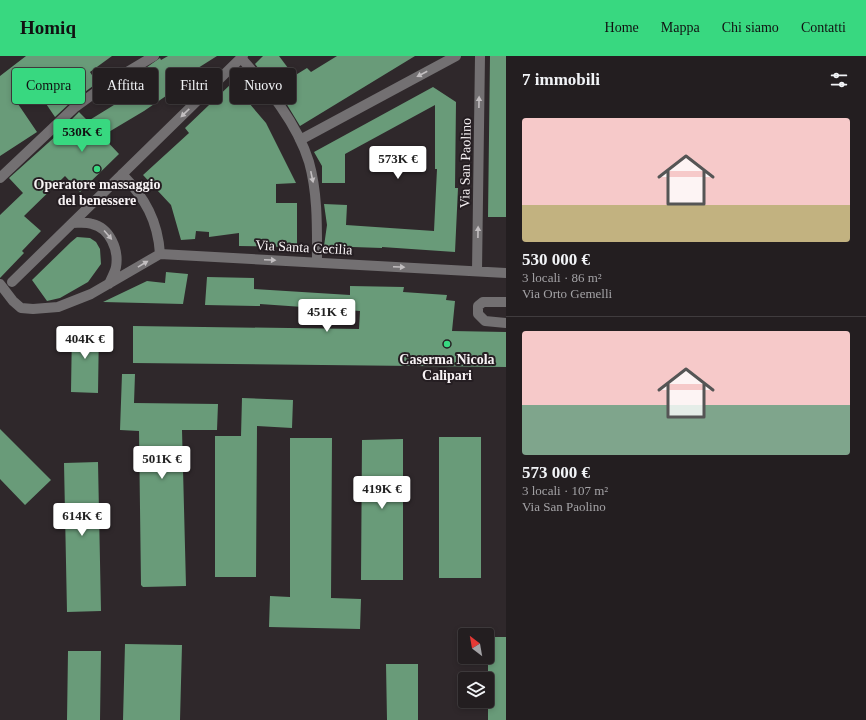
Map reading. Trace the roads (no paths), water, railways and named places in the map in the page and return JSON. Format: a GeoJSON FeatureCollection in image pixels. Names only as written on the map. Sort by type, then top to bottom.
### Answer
{"type":"FeatureCollection","features":[{"type":"Feature","properties":{"kind":"street"},"geometry":{"type":"LineString","coordinates":[[0,178],[74,108],[107,84],[154,56]]}},
{"type":"Feature","properties":{"kind":"street"},"geometry":{"type":"LineString","coordinates":[[300,140],[456,56]]}},
{"type":"Feature","properties":{"kind":"street","name":"Via San Paolino"},"geometry":{"type":"LineString","coordinates":[[477,271],[480,56]]}},
{"type":"Feature","properties":{"kind":"street"},"geometry":{"type":"LineString","coordinates":[[12,282],[242,57],[271,93],[300,140],[308,162],[316,199],[317,262]]}},
{"type":"Feature","properties":{"kind":"street"},"geometry":{"type":"LineString","coordinates":[[0,284],[17,305],[25,309],[67,305],[109,284],[160,254],[156,225],[142,197],[122,174]]}},
{"type":"Feature","properties":{"kind":"street"},"geometry":{"type":"LineString","coordinates":[[73,222],[92,224],[108,234],[113,243],[116,255],[116,267],[109,284]]}},
{"type":"Feature","properties":{"kind":"street","name":"Via Santa Cecilia"},"geometry":{"type":"LineString","coordinates":[[160,254],[506,273]]}},
{"type":"Feature","properties":{"kind":"street"},"geometry":{"type":"LineString","coordinates":[[506,302],[483,302],[478,306],[478,314],[485,322],[506,322]]}},
{"type":"Feature","properties":{"kind":"place","name":"Operatore massaggio del benessere"},"geometry":{"type":"Point","coordinates":[97,169]}},
{"type":"Feature","properties":{"kind":"place","name":"Caserma Nicola Calipari"},"geometry":{"type":"Point","coordinates":[447,344]}}]}
